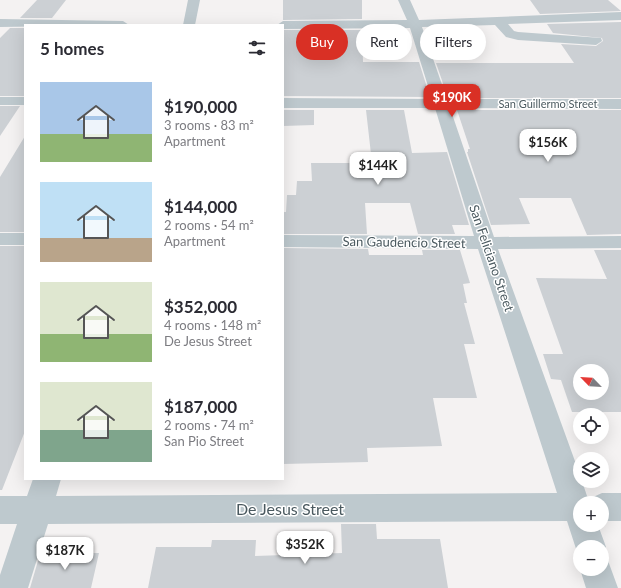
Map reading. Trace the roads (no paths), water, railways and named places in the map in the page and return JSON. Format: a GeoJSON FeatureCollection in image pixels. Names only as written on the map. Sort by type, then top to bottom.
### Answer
{"type":"FeatureCollection","features":[{"type":"Feature","properties":{"kind":"street"},"geometry":{"type":"LineString","coordinates":[[189,24],[194,0]]}},
{"type":"Feature","properties":{"kind":"street","name":"San Feliciano Street"},"geometry":{"type":"LineString","coordinates":[[404,0],[415,24],[486,243],[578,496]]}},
{"type":"Feature","properties":{"kind":"street"},"geometry":{"type":"LineString","coordinates":[[284,25],[415,24],[621,16]]}},
{"type":"Feature","properties":{"kind":"street"},"geometry":{"type":"LineString","coordinates":[[498,21],[510,34],[518,36],[596,41]]}},
{"type":"Feature","properties":{"kind":"street"},"geometry":{"type":"LineString","coordinates":[[0,23],[62,24]]}},
{"type":"Feature","properties":{"kind":"street"},"geometry":{"type":"LineString","coordinates":[[0,101],[24,101]]}},
{"type":"Feature","properties":{"kind":"street","name":"San Guillermo Street"},"geometry":{"type":"LineString","coordinates":[[284,103],[442,105],[621,104]]}},
{"type":"Feature","properties":{"kind":"street"},"geometry":{"type":"LineString","coordinates":[[0,239],[24,239]]}},
{"type":"Feature","properties":{"kind":"street","name":"San Gaudencio Street"},"geometry":{"type":"LineString","coordinates":[[284,241],[486,243],[621,242]]}},
{"type":"Feature","properties":{"kind":"street"},"geometry":{"type":"LineString","coordinates":[[12,588],[47,480]]}},
{"type":"Feature","properties":{"kind":"street","name":"De Jesus Street"},"geometry":{"type":"LineString","coordinates":[[609,509],[621,507]]}},
{"type":"Feature","properties":{"kind":"street","name":"De Jesus Street"},"geometry":{"type":"LineString","coordinates":[[0,510],[573,513]]}},
{"type":"Feature","properties":{"kind":"street"},"geometry":{"type":"LineString","coordinates":[[598,576],[602,588]]}}]}
